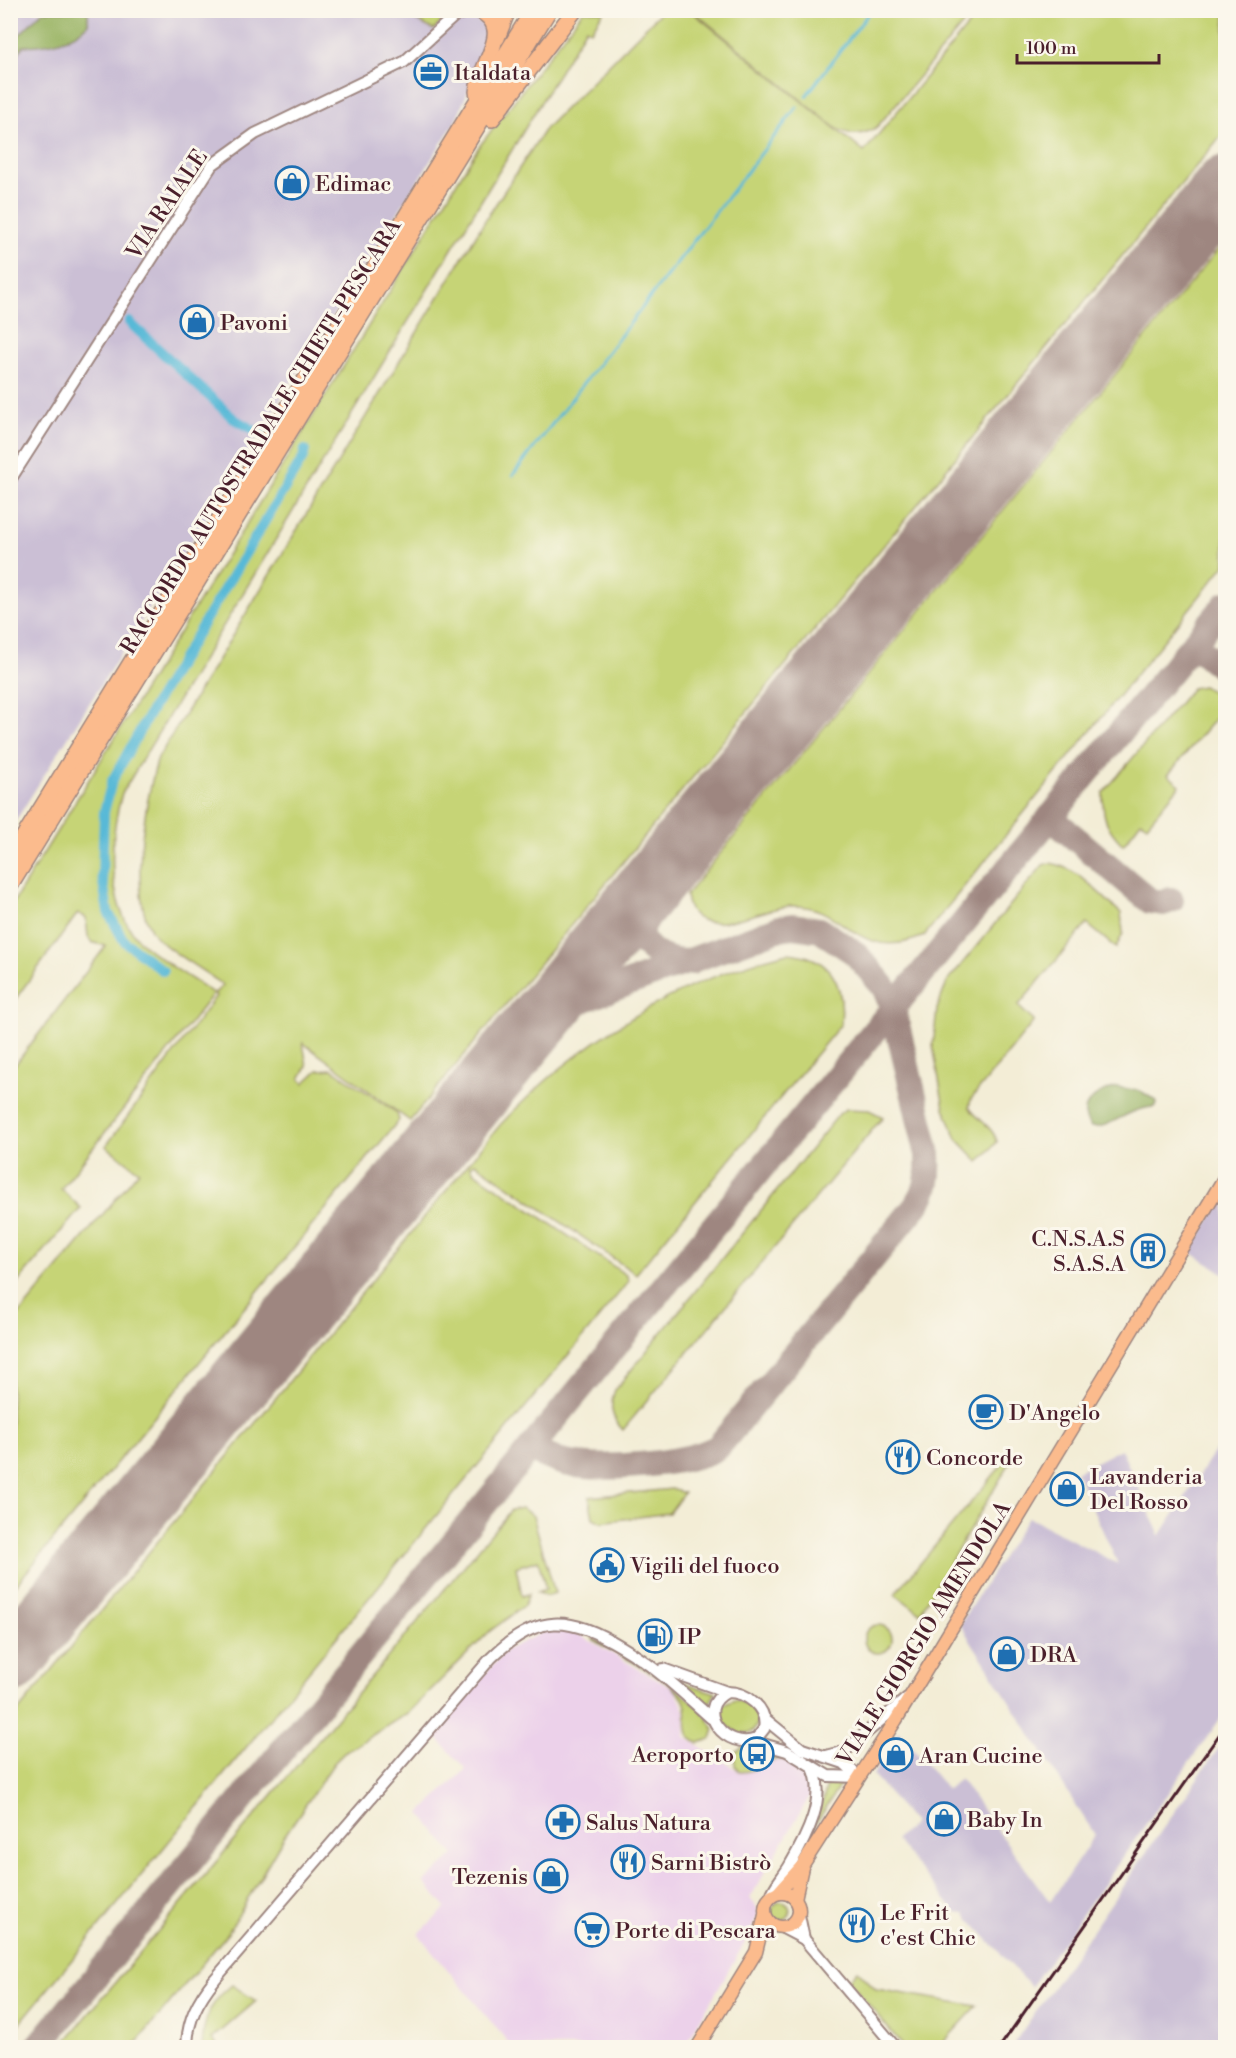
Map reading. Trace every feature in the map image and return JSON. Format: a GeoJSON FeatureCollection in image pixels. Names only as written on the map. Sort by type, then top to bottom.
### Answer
{"type":"FeatureCollection","features":[{"type":"Feature","properties":{"kind":"highway"},"geometry":{"type":"LineString","coordinates":[[478,10],[491,20],[497,38]]}},
{"type":"Feature","properties":{"kind":"highway"},"geometry":{"type":"LineString","coordinates":[[476,104],[477,87],[508,10]]}},
{"type":"Feature","properties":{"kind":"highway","name":"RACCORDO AUTOSTRADALE CHIETI-PESCARA"},"geometry":{"type":"LineString","coordinates":[[10,859],[533,10]]}},
{"type":"Feature","properties":{"kind":"highway","name":"RACCORDO AUTOSTRADALE CHIETI-PESCARA"},"geometry":{"type":"LineString","coordinates":[[10,886],[549,10]]}},
{"type":"Feature","properties":{"kind":"highway"},"geometry":{"type":"LineString","coordinates":[[434,197],[450,185],[490,122],[574,10]]}},
{"type":"Feature","properties":{"kind":"main road","name":"VIALE GIORGIO AMENDOLA"},"geometry":{"type":"LineString","coordinates":[[774,1895],[802,1866],[912,1694],[1226,1175]]}},
{"type":"Feature","properties":{"kind":"main road","name":"VIALE GIORGIO AMENDOLA"},"geometry":{"type":"LineString","coordinates":[[795,1899],[802,1866]]}},
{"type":"Feature","properties":{"kind":"main road"},"geometry":{"type":"LineString","coordinates":[[697,2048],[756,1952],[782,1928],[793,1924],[799,1915],[795,1899],[787,1894],[774,1895],[765,1905],[765,1915],[756,1952]]}},
{"type":"Feature","properties":{"kind":"main road"},"geometry":{"type":"LineString","coordinates":[[765,1915],[770,1924],[782,1928]]}},
{"type":"Feature","properties":{"kind":"street","name":"VIA RAIALE"},"geometry":{"type":"LineString","coordinates":[[10,480],[212,165],[255,134],[397,66],[461,11]]}},
{"type":"Feature","properties":{"kind":"street"},"geometry":{"type":"LineString","coordinates":[[188,2048],[191,2019],[202,1995],[491,1658],[517,1636],[554,1623],[580,1625],[602,1635],[654,1666],[751,1699],[765,1719],[802,1749],[844,1763],[859,1777]]}},
{"type":"Feature","properties":{"kind":"street"},"geometry":{"type":"LineString","coordinates":[[654,1666],[711,1718],[719,1730],[738,1740],[752,1741],[787,1751],[828,1776],[859,1777]]}},
{"type":"Feature","properties":{"kind":"street"},"geometry":{"type":"LineString","coordinates":[[711,1718],[714,1704],[727,1692]]}},
{"type":"Feature","properties":{"kind":"street"},"geometry":{"type":"LineString","coordinates":[[824,1757],[844,1751],[912,1694]]}},
{"type":"Feature","properties":{"kind":"street"},"geometry":{"type":"LineString","coordinates":[[752,1741],[763,1732],[765,1719]]}},
{"type":"Feature","properties":{"kind":"street"},"geometry":{"type":"LineString","coordinates":[[774,1895],[795,1856],[819,1796],[813,1768]]}},
{"type":"Feature","properties":{"kind":"street"},"geometry":{"type":"LineString","coordinates":[[799,1915],[804,1939]]}},
{"type":"Feature","properties":{"kind":"street"},"geometry":{"type":"LineString","coordinates":[[782,1928],[804,1939],[896,2048]]}},
{"type":"Feature","properties":{"kind":"shaded area"},"geometry":{"type":"Polygon","coordinates":[[[11,11],[398,11],[442,35],[463,20],[474,19],[488,28],[489,40],[456,120],[11,828],[11,11]]]}},
{"type":"Feature","properties":{"kind":"shaded area"},"geometry":{"type":"Polygon","coordinates":[[[1225,1194],[1225,1274],[1190,1252],[1225,1194]]]}},
{"type":"Feature","properties":{"kind":"shaded area"},"geometry":{"type":"Polygon","coordinates":[[[1225,1435],[1225,1712],[1031,1987],[965,1914],[956,1913],[896,1840],[914,1823],[873,1775],[898,1731],[947,1789],[960,1779],[1050,1902],[1095,1835],[960,1624],[1028,1517],[1118,1564],[1076,1472],[1121,1449],[1160,1536],[1225,1435]]]}},
{"type":"Feature","properties":{"kind":"shaded area"},"geometry":{"type":"Polygon","coordinates":[[[546,1631],[573,1631],[675,1690],[685,1711],[685,1737],[740,1772],[759,1769],[771,1760],[785,1759],[802,1769],[810,1783],[810,1796],[750,1898],[757,1908],[758,1915],[747,1939],[684,2047],[512,2047],[418,1934],[446,1908],[424,1882],[454,1855],[420,1813],[466,1769],[433,1734],[506,1650],[546,1631]]]}},
{"type":"Feature","properties":{"kind":"shaded area"},"geometry":{"type":"Polygon","coordinates":[[[1225,1739],[1225,2047],[1018,2048],[1014,2043],[1225,1739]]]}},
{"type":"Feature","properties":{"kind":"green space"},"geometry":{"type":"Polygon","coordinates":[[[43,11],[88,11],[88,24],[66,39],[41,45],[23,46],[11,65],[11,43],[43,11]]]}},
{"type":"Feature","properties":{"kind":"green space"},"geometry":{"type":"Polygon","coordinates":[[[398,11],[452,11],[434,30],[398,11]]]}},
{"type":"Feature","properties":{"kind":"green space"},"geometry":{"type":"Polygon","coordinates":[[[583,11],[604,11],[591,31],[586,28],[122,793],[114,831],[113,874],[122,914],[132,931],[145,946],[214,994],[223,985],[159,940],[148,924],[142,903],[140,878],[144,824],[158,758],[486,219],[545,129],[662,11],[691,11],[864,152],[980,11],[1225,11],[1225,131],[410,1121],[303,1043],[307,1066],[300,1079],[304,1083],[318,1070],[332,1069],[397,1113],[399,1120],[11,1591],[11,1324],[139,1171],[106,1146],[216,996],[213,994],[61,1189],[81,1208],[11,1290],[11,1070],[106,946],[91,942],[88,937],[86,918],[78,913],[11,1005],[11,906],[478,148],[583,11]]]}},
{"type":"Feature","properties":{"kind":"green space"},"geometry":{"type":"Polygon","coordinates":[[[693,11],[974,11],[877,127],[855,134],[844,132],[833,126],[693,11]]]}},
{"type":"Feature","properties":{"kind":"green space"},"geometry":{"type":"Polygon","coordinates":[[[1225,241],[1225,565],[924,936],[900,943],[882,943],[852,931],[826,914],[810,908],[791,906],[728,921],[713,922],[700,919],[691,911],[686,895],[1225,241]]]}},
{"type":"Feature","properties":{"kind":"green space"},"geometry":{"type":"Polygon","coordinates":[[[1203,686],[1217,695],[1220,707],[1218,715],[1168,775],[1180,785],[1147,825],[1141,821],[1123,845],[1106,821],[1103,793],[1192,688],[1203,686]]]}},
{"type":"Feature","properties":{"kind":"green space"},"geometry":{"type":"Polygon","coordinates":[[[1050,863],[1071,870],[1080,876],[1121,913],[1123,933],[1116,948],[1087,924],[1018,1006],[1034,1021],[971,1099],[969,1107],[989,1127],[997,1142],[979,1162],[957,1139],[944,1108],[933,1046],[937,1009],[947,982],[1043,865],[1050,863]]]}},
{"type":"Feature","properties":{"kind":"green space"},"geometry":{"type":"Polygon","coordinates":[[[787,953],[815,960],[832,974],[840,996],[841,1024],[636,1274],[475,1163],[470,1166],[474,1172],[626,1275],[629,1281],[11,2034],[11,1720],[500,1125],[530,1095],[596,1041],[631,1018],[706,980],[787,953]]]}},
{"type":"Feature","properties":{"kind":"green space"},"geometry":{"type":"Polygon","coordinates":[[[1117,1087],[1140,1091],[1155,1100],[1156,1104],[1154,1107],[1136,1111],[1104,1125],[1091,1127],[1086,1119],[1087,1106],[1096,1096],[1117,1087]]]}},
{"type":"Feature","properties":{"kind":"green space"},"geometry":{"type":"Polygon","coordinates":[[[846,1109],[869,1110],[883,1117],[623,1430],[612,1412],[615,1390],[840,1113],[846,1109]]]}},
{"type":"Feature","properties":{"kind":"green space"},"geometry":{"type":"Polygon","coordinates":[[[1011,1454],[1014,1456],[920,1613],[895,1594],[1011,1454]]]}},
{"type":"Feature","properties":{"kind":"green space"},"geometry":{"type":"Polygon","coordinates":[[[672,1489],[684,1493],[669,1513],[601,1522],[593,1518],[589,1497],[672,1489]]]}},
{"type":"Feature","properties":{"kind":"green space"},"geometry":{"type":"Polygon","coordinates":[[[522,1508],[533,1516],[555,1593],[546,1596],[537,1592],[546,1589],[538,1560],[516,1567],[522,1596],[529,1594],[524,1606],[490,1631],[409,1712],[344,1753],[334,1763],[283,1838],[228,1933],[133,2047],[61,2047],[511,1510],[522,1508]]]}},
{"type":"Feature","properties":{"kind":"green space"},"geometry":{"type":"Polygon","coordinates":[[[878,1625],[888,1629],[892,1639],[888,1649],[878,1653],[868,1649],[864,1639],[868,1629],[878,1625]]]}},
{"type":"Feature","properties":{"kind":"green space"},"geometry":{"type":"Polygon","coordinates":[[[592,1638],[624,1655],[677,1689],[705,1715],[714,1729],[711,1739],[698,1743],[688,1734],[684,1701],[666,1682],[592,1638]]]}},
{"type":"Feature","properties":{"kind":"green space"},"geometry":{"type":"Polygon","coordinates":[[[675,1680],[716,1693],[706,1708],[675,1680]]]}},
{"type":"Feature","properties":{"kind":"green space"},"geometry":{"type":"Polygon","coordinates":[[[735,1700],[746,1704],[757,1717],[756,1727],[752,1732],[740,1734],[720,1721],[719,1714],[722,1705],[735,1700]]]}},
{"type":"Feature","properties":{"kind":"green space"},"geometry":{"type":"Polygon","coordinates":[[[743,1746],[792,1760],[801,1765],[812,1782],[796,1765],[779,1759],[740,1772],[735,1766],[734,1753],[743,1746]]]}},
{"type":"Feature","properties":{"kind":"green space"},"geometry":{"type":"Polygon","coordinates":[[[828,1781],[842,1782],[807,1838],[823,1801],[828,1781]]]}},
{"type":"Feature","properties":{"kind":"green space"},"geometry":{"type":"Polygon","coordinates":[[[781,1902],[787,1905],[790,1911],[787,1917],[781,1920],[775,1917],[772,1911],[775,1905],[781,1902]]]}},
{"type":"Feature","properties":{"kind":"green space"},"geometry":{"type":"Polygon","coordinates":[[[857,1970],[876,1989],[977,2006],[939,2047],[904,2047],[848,1980],[857,1970]]]}},
{"type":"Feature","properties":{"kind":"green space"},"geometry":{"type":"Polygon","coordinates":[[[232,1985],[256,2001],[212,2039],[219,2047],[202,2047],[209,2012],[218,1998],[232,1985]]]}},
{"type":"Feature","properties":{"kind":"waterway"},"geometry":{"type":"LineString","coordinates":[[806,96],[871,10]]}},
{"type":"Feature","properties":{"kind":"waterway"},"geometry":{"type":"LineString","coordinates":[[513,475],[797,107]]}},
{"type":"Feature","properties":{"kind":"waterway"},"geometry":{"type":"LineString","coordinates":[[129,322],[234,419],[261,434]]}},
{"type":"Feature","properties":{"kind":"waterway"},"geometry":{"type":"LineString","coordinates":[[163,971],[124,941],[108,912],[102,876],[104,812],[112,781],[156,702],[303,458],[305,450]]}},
{"type":"Feature","properties":{"kind":"taxiway"},"geometry":{"type":"LineString","coordinates":[[37,2048],[1226,604]]}},
{"type":"Feature","properties":{"kind":"taxiway"},"geometry":{"type":"LineString","coordinates":[[1193,644],[1226,671]]}},
{"type":"Feature","properties":{"kind":"taxiway"},"geometry":{"type":"LineString","coordinates":[[1050,817],[1150,901],[1163,903],[1171,900]]}},
{"type":"Feature","properties":{"kind":"taxiway"},"geometry":{"type":"LineString","coordinates":[[641,897],[638,924],[646,944],[664,958],[691,962]]}},
{"type":"Feature","properties":{"kind":"taxiway"},"geometry":{"type":"LineString","coordinates":[[521,1043],[542,1024],[585,999],[780,928],[793,926],[820,930],[855,953],[884,987],[893,1008],[928,1155],[928,1176],[925,1189],[915,1207],[718,1447],[686,1458],[620,1466],[565,1463],[530,1449]]}},
{"type":"Feature","properties":{"kind":"runway"},"geometry":{"type":"LineString","coordinates":[[10,1662],[1226,187]]}},
{"type":"Feature","properties":{"kind":"railway"},"geometry":{"type":"LineString","coordinates":[[999,2048],[1226,1725]]}},
{"type":"Feature","properties":{"kind":"place","name":"Italdata"},"geometry":{"type":"Point","coordinates":[431,72]}},
{"type":"Feature","properties":{"kind":"place","name":"Edimac"},"geometry":{"type":"Point","coordinates":[292,183]}},
{"type":"Feature","properties":{"kind":"place","name":"Pavoni"},"geometry":{"type":"Point","coordinates":[197,322]}},
{"type":"Feature","properties":{"kind":"place","name":"C.N.S.A.S S.A.S.A"},"geometry":{"type":"Point","coordinates":[1148,1251]}},
{"type":"Feature","properties":{"kind":"place","name":"D'Angelo"},"geometry":{"type":"Point","coordinates":[986,1412]}},
{"type":"Feature","properties":{"kind":"place","name":"Concorde"},"geometry":{"type":"Point","coordinates":[903,1457]}},
{"type":"Feature","properties":{"kind":"place","name":"Lavanderia Del Rosso"},"geometry":{"type":"Point","coordinates":[1067,1489]}},
{"type":"Feature","properties":{"kind":"place","name":"Vigili del fuoco"},"geometry":{"type":"Point","coordinates":[607,1565]}},
{"type":"Feature","properties":{"kind":"place","name":"IP"},"geometry":{"type":"Point","coordinates":[655,1636]}},
{"type":"Feature","properties":{"kind":"place","name":"DRA"},"geometry":{"type":"Point","coordinates":[1007,1654]}},
{"type":"Feature","properties":{"kind":"place","name":"Aeroporto"},"geometry":{"type":"Point","coordinates":[757,1754]}},
{"type":"Feature","properties":{"kind":"place","name":"Aran Cucine"},"geometry":{"type":"Point","coordinates":[896,1755]}},
{"type":"Feature","properties":{"kind":"place","name":"Baby In"},"geometry":{"type":"Point","coordinates":[944,1819]}},
{"type":"Feature","properties":{"kind":"place","name":"Salus Natura"},"geometry":{"type":"Point","coordinates":[563,1822]}},
{"type":"Feature","properties":{"kind":"place","name":"Sarni Bistrò"},"geometry":{"type":"Point","coordinates":[628,1862]}},
{"type":"Feature","properties":{"kind":"place","name":"Tezenis"},"geometry":{"type":"Point","coordinates":[551,1876]}},
{"type":"Feature","properties":{"kind":"place","name":"Le Frit c'est Chic"},"geometry":{"type":"Point","coordinates":[857,1925]}},
{"type":"Feature","properties":{"kind":"place","name":"Porte di Pescara"},"geometry":{"type":"Point","coordinates":[592,1930]}}]}
